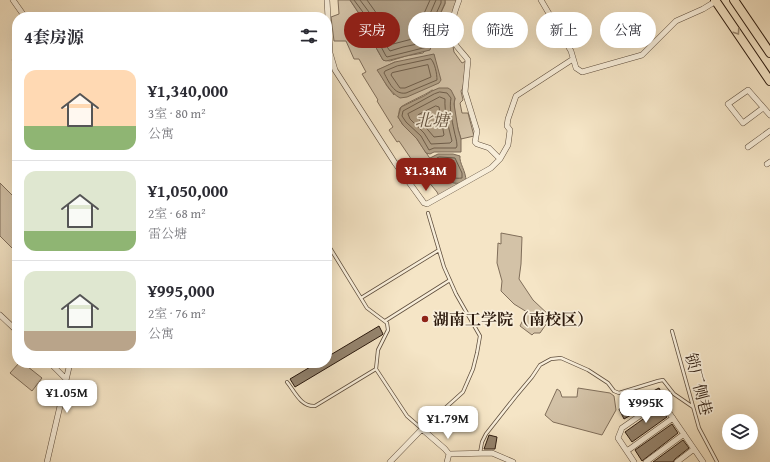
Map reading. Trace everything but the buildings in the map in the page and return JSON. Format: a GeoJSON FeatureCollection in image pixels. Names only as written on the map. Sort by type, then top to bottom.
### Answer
{"type":"FeatureCollection","features":[{"type":"Feature","properties":{"kind":"main road"},"geometry":{"type":"LineString","coordinates":[[734,0],[770,53]]}},
{"type":"Feature","properties":{"kind":"main road"},"geometry":{"type":"LineString","coordinates":[[715,1],[770,81]]}},
{"type":"Feature","properties":{"kind":"street"},"geometry":{"type":"LineString","coordinates":[[14,0],[22,12]]}},
{"type":"Feature","properties":{"kind":"street"},"geometry":{"type":"LineString","coordinates":[[328,0],[328,12]]}},
{"type":"Feature","properties":{"kind":"street"},"geometry":{"type":"LineString","coordinates":[[459,0],[453,17],[452,28],[454,42],[468,60],[465,92],[477,131],[476,142],[477,144],[489,148],[500,159]]}},
{"type":"Feature","properties":{"kind":"street"},"geometry":{"type":"LineString","coordinates":[[541,0],[571,51],[576,68],[582,72],[642,55],[676,21],[703,9],[715,1]]}},
{"type":"Feature","properties":{"kind":"street"},"geometry":{"type":"LineString","coordinates":[[332,61],[335,70],[395,163],[424,203],[427,204],[483,173],[500,159],[508,145],[510,130],[507,126],[508,119],[516,96],[574,58]]}},
{"type":"Feature","properties":{"kind":"street"},"geometry":{"type":"LineString","coordinates":[[764,108],[743,123],[728,104],[748,90],[764,108],[770,115]]}},
{"type":"Feature","properties":{"kind":"street"},"geometry":{"type":"LineString","coordinates":[[748,147],[770,131]]}},
{"type":"Feature","properties":{"kind":"street"},"geometry":{"type":"LineString","coordinates":[[0,315],[12,326]]}},
{"type":"Feature","properties":{"kind":"street"},"geometry":{"type":"LineString","coordinates":[[55,368],[66,379]]}},
{"type":"Feature","properties":{"kind":"street"},"geometry":{"type":"LineString","coordinates":[[47,462],[69,368]]}},
{"type":"Feature","properties":{"kind":"street"},"geometry":{"type":"LineString","coordinates":[[634,462],[618,438],[622,428],[662,401],[703,462]]}},
{"type":"Feature","properties":{"kind":"street"},"geometry":{"type":"LineString","coordinates":[[627,451],[673,418]]}},
{"type":"Feature","properties":{"kind":"street"},"geometry":{"type":"LineString","coordinates":[[390,462],[422,429],[445,449],[448,454],[447,462]]}},
{"type":"Feature","properties":{"kind":"street"},"geometry":{"type":"LineString","coordinates":[[646,462],[684,434]]}},
{"type":"Feature","properties":{"kind":"street"},"geometry":{"type":"LineString","coordinates":[[677,462],[694,449]]}},
{"type":"Feature","properties":{"kind":"street"},"geometry":{"type":"LineString","coordinates":[[448,454],[492,453],[513,462]]}},
{"type":"Feature","properties":{"kind":"lane"},"geometry":{"type":"LineString","coordinates":[[332,251],[367,308],[385,321],[388,326],[388,330],[378,350],[376,369],[407,416],[422,429],[463,392],[478,353],[480,336],[456,294],[450,280],[428,213]]}},
{"type":"Feature","properties":{"kind":"lane"},"geometry":{"type":"LineString","coordinates":[[361,298],[439,250]]}},
{"type":"Feature","properties":{"kind":"lane"},"geometry":{"type":"LineString","coordinates":[[385,321],[450,280]]}},
{"type":"Feature","properties":{"kind":"lane","name":"锁厂侧巷"},"geometry":{"type":"LineString","coordinates":[[672,331],[699,428],[718,462]]}},
{"type":"Feature","properties":{"kind":"lane"},"geometry":{"type":"LineString","coordinates":[[480,453],[482,442],[486,434],[540,365],[551,359],[561,358],[588,370],[608,383],[614,392],[619,393],[663,380],[674,394],[693,407]]}},
{"type":"Feature","properties":{"kind":"lane"},"geometry":{"type":"LineString","coordinates":[[287,382],[304,404],[310,407],[315,406],[376,369]]}},
{"type":"Feature","properties":{"kind":"shaded area"},"geometry":{"type":"Polygon","coordinates":[[[338,0],[350,0],[358,12],[344,12],[344,41],[334,41],[332,17],[339,14],[338,0]]]}},
{"type":"Feature","properties":{"kind":"shaded area"},"geometry":{"type":"Polygon","coordinates":[[[445,0],[457,0],[453,12],[441,12],[445,0]]]}},
{"type":"Feature","properties":{"kind":"shaded area"},"geometry":{"type":"Polygon","coordinates":[[[349,48],[376,48],[383,60],[390,61],[423,53],[427,48],[453,48],[454,52],[462,63],[466,61],[463,88],[461,91],[463,100],[460,103],[462,113],[468,113],[474,136],[461,139],[455,113],[455,98],[432,90],[402,106],[398,117],[403,125],[417,139],[441,175],[450,181],[464,182],[439,196],[399,141],[397,142],[389,130],[393,127],[362,74],[366,72],[359,59],[354,59],[349,48]],[[395,62],[378,70],[387,86],[394,95],[395,62]]]}},
{"type":"Feature","properties":{"kind":"shaded area"},"geometry":{"type":"Polygon","coordinates":[[[0,183],[12,195],[12,248],[0,236],[0,183]]]}},
{"type":"Feature","properties":{"kind":"shaded area"},"geometry":{"type":"Polygon","coordinates":[[[501,233],[522,237],[519,279],[533,300],[551,317],[540,333],[534,333],[532,335],[520,326],[527,312],[514,304],[501,291],[502,281],[497,263],[498,243],[501,244],[501,233]]]}},
{"type":"Feature","properties":{"kind":"shaded area"},"geometry":{"type":"Polygon","coordinates":[[[14,368],[29,368],[42,378],[32,391],[10,373],[14,368]]]}},
{"type":"Feature","properties":{"kind":"shaded area"},"geometry":{"type":"Polygon","coordinates":[[[578,388],[610,393],[614,396],[616,410],[602,435],[553,422],[545,415],[557,389],[560,391],[562,397],[577,397],[578,388]]]}},
{"type":"Feature","properties":{"kind":"water"},"geometry":{"type":"Polygon","coordinates":[[[350,0],[445,0],[441,12],[408,12],[408,48],[431,48],[430,50],[386,61],[383,60],[376,48],[400,48],[400,12],[358,12],[350,0]]]}},
{"type":"Feature","properties":{"kind":"water","name":"北塘"},"geometry":{"type":"Polygon","coordinates":[[[434,54],[441,80],[439,83],[407,97],[400,98],[396,95],[387,86],[377,70],[395,62],[434,54]]]}},
{"type":"Feature","properties":{"kind":"water","name":"北塘"},"geometry":{"type":"Polygon","coordinates":[[[439,88],[448,88],[451,90],[455,98],[454,104],[461,139],[461,152],[426,153],[417,139],[403,125],[398,117],[401,107],[439,88]]]}},
{"type":"Feature","properties":{"kind":"water","name":"北塘"},"geometry":{"type":"Polygon","coordinates":[[[438,154],[453,154],[460,156],[466,181],[454,183],[445,178],[430,158],[438,154]]]}},
{"type":"Feature","properties":{"kind":"place","name":"湖南工学院（南校区）"},"geometry":{"type":"Point","coordinates":[425,319]}}]}
